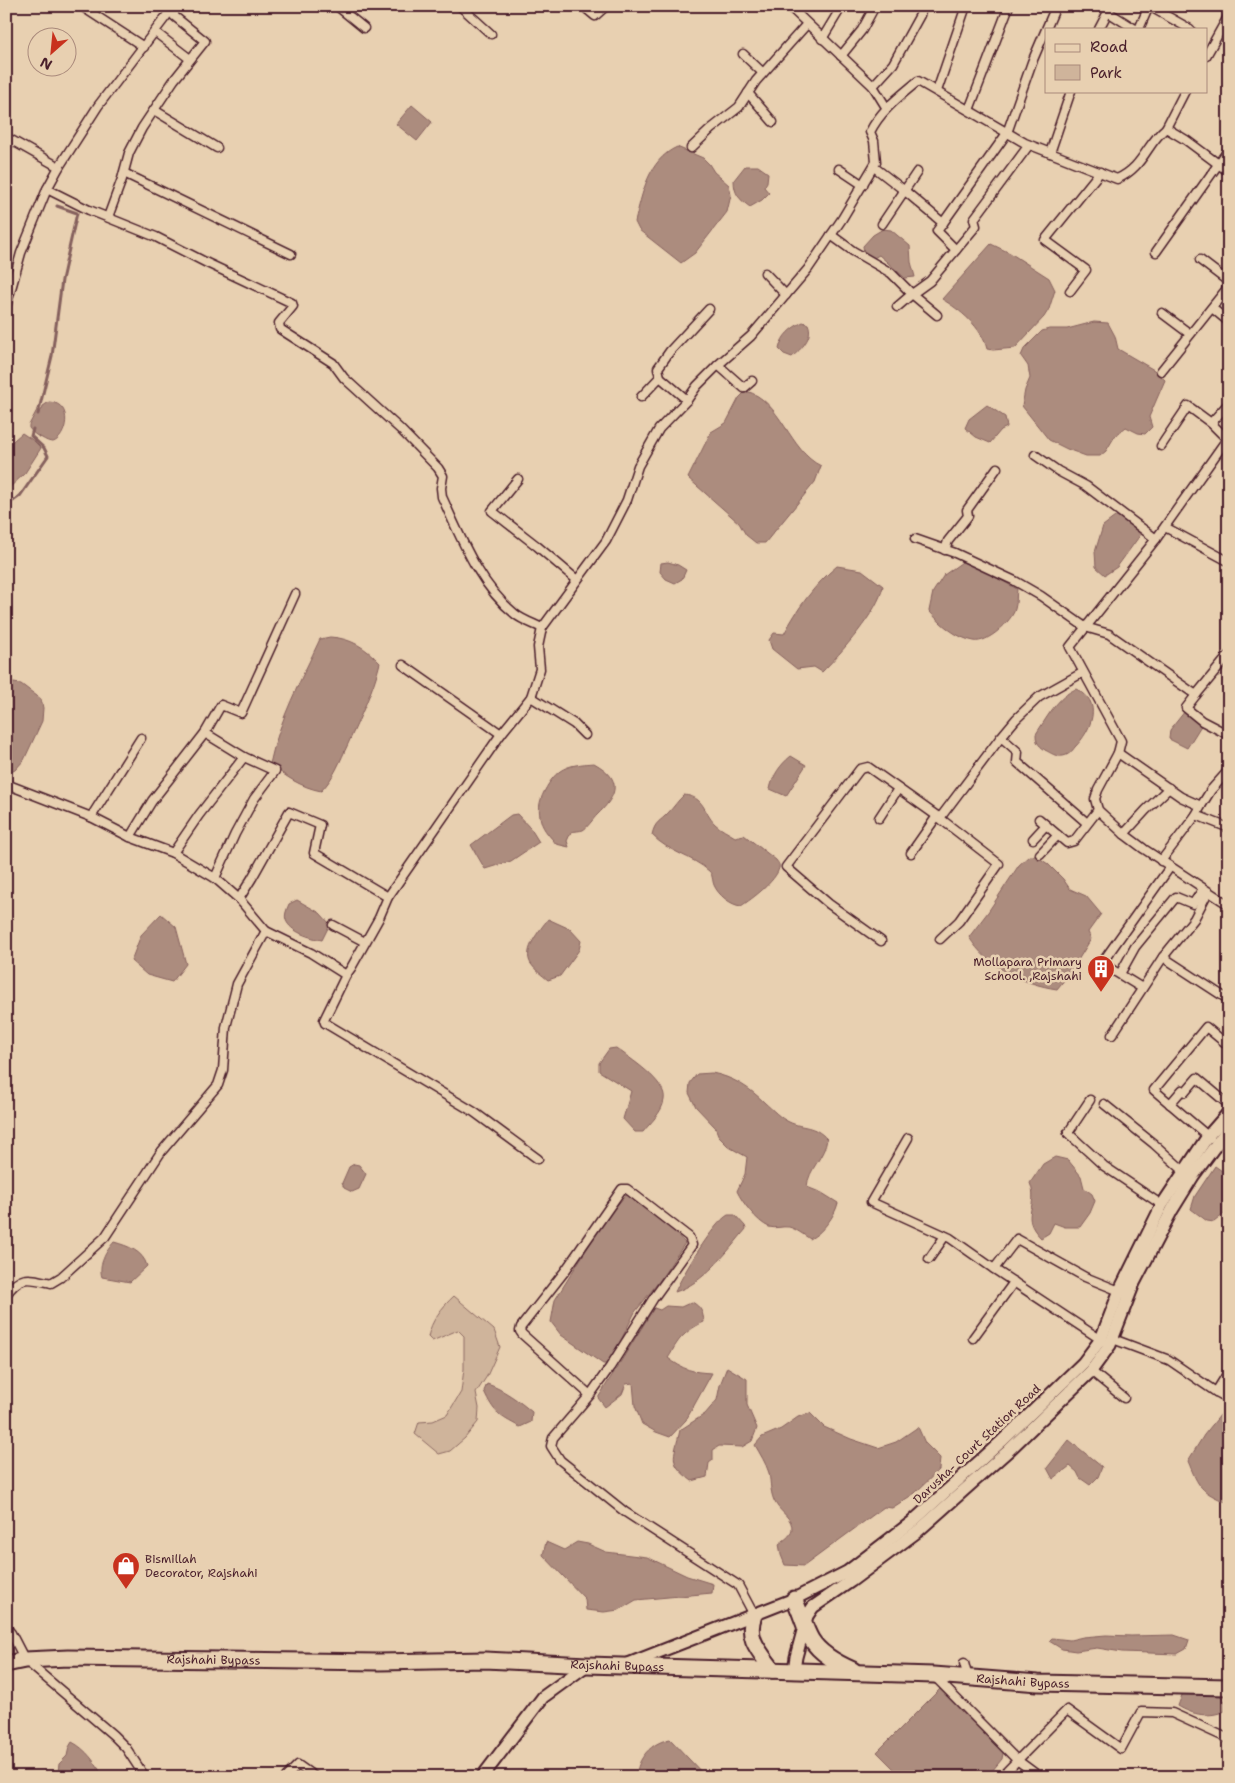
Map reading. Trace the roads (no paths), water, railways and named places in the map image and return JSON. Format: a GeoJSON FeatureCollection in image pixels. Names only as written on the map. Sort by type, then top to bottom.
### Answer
{"type":"FeatureCollection","features":[{"type":"Feature","properties":{"kind":"highway"},"geometry":{"type":"LineString","coordinates":[[794,1599],[811,1639],[819,1648],[833,1660],[863,1674]]}},
{"type":"Feature","properties":{"kind":"highway"},"geometry":{"type":"LineString","coordinates":[[754,1614],[751,1634],[762,1655],[773,1670]]}},
{"type":"Feature","properties":{"kind":"highway","name":"Rajshahi Bypass"},"geometry":{"type":"LineString","coordinates":[[6,1664],[25,1660],[98,1658],[379,1662],[485,1660],[863,1674],[934,1675],[966,1670],[1038,1682],[1229,1687]]}},
{"type":"Feature","properties":{"kind":"street"},"geometry":{"type":"LineString","coordinates":[[81,6],[144,47]]}},
{"type":"Feature","properties":{"kind":"street"},"geometry":{"type":"LineString","coordinates":[[6,307],[9,290],[22,253],[47,189],[59,167],[98,106],[174,6]]}},
{"type":"Feature","properties":{"kind":"street"},"geometry":{"type":"LineString","coordinates":[[108,217],[129,153],[154,110],[204,41],[174,16],[174,6]]}},
{"type":"Feature","properties":{"kind":"street"},"geometry":{"type":"LineString","coordinates":[[337,6],[364,28]]}},
{"type":"Feature","properties":{"kind":"street"},"geometry":{"type":"LineString","coordinates":[[460,6],[491,34]]}},
{"type":"Feature","properties":{"kind":"street"},"geometry":{"type":"LineString","coordinates":[[583,6],[595,16],[606,6]]}},
{"type":"Feature","properties":{"kind":"street"},"geometry":{"type":"LineString","coordinates":[[788,6],[873,86],[886,107]]}},
{"type":"Feature","properties":{"kind":"street"},"geometry":{"type":"LineString","coordinates":[[822,39],[842,6]]}},
{"type":"Feature","properties":{"kind":"street"},"geometry":{"type":"LineString","coordinates":[[841,56],[862,30],[875,6]]}},
{"type":"Feature","properties":{"kind":"street"},"geometry":{"type":"LineString","coordinates":[[873,86],[893,64],[923,6]]}},
{"type":"Feature","properties":{"kind":"street"},"geometry":{"type":"LineString","coordinates":[[936,91],[966,6]]}},
{"type":"Feature","properties":{"kind":"street"},"geometry":{"type":"LineString","coordinates":[[969,110],[1009,6]]}},
{"type":"Feature","properties":{"kind":"street"},"geometry":{"type":"LineString","coordinates":[[1047,28],[1056,6]]}},
{"type":"Feature","properties":{"kind":"street"},"geometry":{"type":"LineString","coordinates":[[1138,28],[1149,6],[1188,28]]}},
{"type":"Feature","properties":{"kind":"street"},"geometry":{"type":"LineString","coordinates":[[1100,28],[1109,9],[1136,28]]}},
{"type":"Feature","properties":{"kind":"street"},"geometry":{"type":"LineString","coordinates":[[1208,53],[1229,15]]}},
{"type":"Feature","properties":{"kind":"street"},"geometry":{"type":"LineString","coordinates":[[691,148],[739,107],[763,73],[807,24]]}},
{"type":"Feature","properties":{"kind":"street"},"geometry":{"type":"LineString","coordinates":[[155,32],[190,59]]}},
{"type":"Feature","properties":{"kind":"street"},"geometry":{"type":"LineString","coordinates":[[956,250],[937,230],[1007,133],[1032,62],[1045,32]]}},
{"type":"Feature","properties":{"kind":"street"},"geometry":{"type":"LineString","coordinates":[[1208,40],[1214,44]]}},
{"type":"Feature","properties":{"kind":"street"},"geometry":{"type":"LineString","coordinates":[[743,54],[763,73]]}},
{"type":"Feature","properties":{"kind":"street"},"geometry":{"type":"LineString","coordinates":[[538,1159],[474,1112],[325,1023],[324,1020],[346,975],[379,918],[388,897],[501,734],[531,697],[540,669],[538,647],[542,628],[606,541],[626,500],[638,466],[659,429],[687,400],[697,386],[751,336],[808,269],[874,167],[876,162],[874,141],[870,132],[876,120],[886,107],[918,81],[1029,145],[1117,179],[1126,175],[1144,157],[1156,136],[1166,128],[1184,92]]}},
{"type":"Feature","properties":{"kind":"street"},"geometry":{"type":"LineString","coordinates":[[1050,153],[1071,92]]}},
{"type":"Feature","properties":{"kind":"street"},"geometry":{"type":"LineString","coordinates":[[748,93],[773,122]]}},
{"type":"Feature","properties":{"kind":"street"},"geometry":{"type":"LineString","coordinates":[[154,110],[217,148]]}},
{"type":"Feature","properties":{"kind":"street"},"geometry":{"type":"LineString","coordinates":[[1166,128],[1186,140],[1229,172]]}},
{"type":"Feature","properties":{"kind":"street"},"geometry":{"type":"LineString","coordinates":[[6,137],[59,167]]}},
{"type":"Feature","properties":{"kind":"street"},"geometry":{"type":"LineString","coordinates":[[897,307],[930,281],[976,226],[974,219],[1029,145]]}},
{"type":"Feature","properties":{"kind":"street"},"geometry":{"type":"LineString","coordinates":[[1156,252],[1229,149]]}},
{"type":"Feature","properties":{"kind":"street"},"geometry":{"type":"LineString","coordinates":[[874,167],[906,190],[943,223]]}},
{"type":"Feature","properties":{"kind":"street"},"geometry":{"type":"LineString","coordinates":[[839,169],[863,186]]}},
{"type":"Feature","properties":{"kind":"street"},"geometry":{"type":"LineString","coordinates":[[882,224],[917,172]]}},
{"type":"Feature","properties":{"kind":"street"},"geometry":{"type":"LineString","coordinates":[[1070,292],[1086,270],[1045,240],[1100,172]]}},
{"type":"Feature","properties":{"kind":"street"},"geometry":{"type":"LineString","coordinates":[[124,173],[291,254]]}},
{"type":"Feature","properties":{"kind":"street"},"geometry":{"type":"LineString","coordinates":[[47,189],[108,217],[156,236],[206,263],[292,303],[293,306],[279,323],[280,330],[333,363],[344,378],[400,429],[438,468],[443,476],[442,497],[468,552],[494,594],[516,616],[542,628]]}},
{"type":"Feature","properties":{"kind":"street"},"geometry":{"type":"LineString","coordinates":[[831,235],[853,251],[891,273],[937,315]]}},
{"type":"Feature","properties":{"kind":"street"},"geometry":{"type":"LineString","coordinates":[[1160,371],[1212,308],[1229,284],[1200,260]]}},
{"type":"Feature","properties":{"kind":"street"},"geometry":{"type":"LineString","coordinates":[[764,273],[786,295]]}},
{"type":"Feature","properties":{"kind":"street"},"geometry":{"type":"LineString","coordinates":[[1212,308],[1229,322]]}},
{"type":"Feature","properties":{"kind":"street"},"geometry":{"type":"LineString","coordinates":[[687,400],[660,377],[658,368],[670,351],[709,310]]}},
{"type":"Feature","properties":{"kind":"street"},"geometry":{"type":"LineString","coordinates":[[1162,313],[1190,334]]}},
{"type":"Feature","properties":{"kind":"street"},"geometry":{"type":"LineString","coordinates":[[718,365],[744,388],[752,381]]}},
{"type":"Feature","properties":{"kind":"street"},"geometry":{"type":"LineString","coordinates":[[641,397],[660,377]]}},
{"type":"Feature","properties":{"kind":"street"},"geometry":{"type":"LineString","coordinates":[[1211,423],[1229,403]]}},
{"type":"Feature","properties":{"kind":"street"},"geometry":{"type":"LineString","coordinates":[[1161,446],[1188,406],[1211,423],[1227,440],[1156,539],[1070,647],[1121,741],[1118,753],[1098,790],[1096,799],[1098,810],[1124,834],[1161,861],[1229,905]]}},
{"type":"Feature","properties":{"kind":"street"},"geometry":{"type":"LineString","coordinates":[[1035,456],[1086,486],[1156,539]]}},
{"type":"Feature","properties":{"kind":"street"},"geometry":{"type":"LineString","coordinates":[[945,550],[948,541],[968,516],[967,510],[997,468]]}},
{"type":"Feature","properties":{"kind":"street"},"geometry":{"type":"LineString","coordinates":[[518,479],[492,511],[577,580]]}},
{"type":"Feature","properties":{"kind":"street"},"geometry":{"type":"LineString","coordinates":[[1165,527],[1229,560]]}},
{"type":"Feature","properties":{"kind":"street"},"geometry":{"type":"LineString","coordinates":[[914,539],[945,550],[1015,581],[1041,596],[1085,627],[1109,634],[1196,695]]}},
{"type":"Feature","properties":{"kind":"street"},"geometry":{"type":"LineString","coordinates":[[130,837],[152,801],[205,733],[221,705],[241,713],[295,594]]}},
{"type":"Feature","properties":{"kind":"street"},"geometry":{"type":"LineString","coordinates":[[1229,655],[1186,708],[1202,721],[1229,735]]}},
{"type":"Feature","properties":{"kind":"street"},"geometry":{"type":"LineString","coordinates":[[402,665],[501,734]]}},
{"type":"Feature","properties":{"kind":"street"},"geometry":{"type":"LineString","coordinates":[[910,853],[1001,737],[1039,697],[1082,672]]}},
{"type":"Feature","properties":{"kind":"street"},"geometry":{"type":"LineString","coordinates":[[531,697],[574,724],[585,735]]}},
{"type":"Feature","properties":{"kind":"street"},"geometry":{"type":"LineString","coordinates":[[205,733],[244,758],[275,771],[254,799],[235,834],[216,878]]}},
{"type":"Feature","properties":{"kind":"street"},"geometry":{"type":"LineString","coordinates":[[1001,737],[1018,752],[1017,762],[1087,823]]}},
{"type":"Feature","properties":{"kind":"street"},"geometry":{"type":"LineString","coordinates":[[91,817],[141,738]]}},
{"type":"Feature","properties":{"kind":"street"},"geometry":{"type":"LineString","coordinates":[[1118,753],[1169,788],[1201,806]]}},
{"type":"Feature","properties":{"kind":"street"},"geometry":{"type":"LineString","coordinates":[[173,853],[199,815],[244,758]]}},
{"type":"Feature","properties":{"kind":"street"},"geometry":{"type":"LineString","coordinates":[[881,941],[829,904],[786,867],[860,769],[868,768],[938,817],[1000,864],[958,921],[940,939]]}},
{"type":"Feature","properties":{"kind":"street"},"geometry":{"type":"LineString","coordinates":[[1161,861],[1196,815],[1211,790],[1229,770]]}},
{"type":"Feature","properties":{"kind":"street"},"geometry":{"type":"LineString","coordinates":[[6,784],[91,817],[130,837],[173,853],[216,878],[239,899],[266,931],[311,953],[346,975]]}},
{"type":"Feature","properties":{"kind":"street"},"geometry":{"type":"LineString","coordinates":[[879,818],[898,788]]}},
{"type":"Feature","properties":{"kind":"street"},"geometry":{"type":"LineString","coordinates":[[1124,834],[1169,788]]}},
{"type":"Feature","properties":{"kind":"street"},"geometry":{"type":"LineString","coordinates":[[1039,819],[1070,843],[1074,841],[1098,810]]}},
{"type":"Feature","properties":{"kind":"street"},"geometry":{"type":"LineString","coordinates":[[239,899],[289,812],[320,825],[314,853],[388,897]]}},
{"type":"Feature","properties":{"kind":"street"},"geometry":{"type":"LineString","coordinates":[[1196,815],[1229,828]]}},
{"type":"Feature","properties":{"kind":"street"},"geometry":{"type":"LineString","coordinates":[[1033,839],[1046,824]]}},
{"type":"Feature","properties":{"kind":"street"},"geometry":{"type":"LineString","coordinates":[[1040,854],[1058,834]]}},
{"type":"Feature","properties":{"kind":"street"},"geometry":{"type":"LineString","coordinates":[[1142,988],[1106,966],[1104,960],[1170,867]]}},
{"type":"Feature","properties":{"kind":"street"},"geometry":{"type":"LineString","coordinates":[[1112,1035],[1162,957],[1194,919],[1206,891]]}},
{"type":"Feature","properties":{"kind":"street"},"geometry":{"type":"LineString","coordinates":[[1120,974],[1135,948],[1176,898],[1193,904],[1206,891]]}},
{"type":"Feature","properties":{"kind":"street"},"geometry":{"type":"LineString","coordinates":[[333,925],[364,942]]}},
{"type":"Feature","properties":{"kind":"street"},"geometry":{"type":"LineString","coordinates":[[6,1295],[13,1284],[24,1279],[51,1283],[61,1277],[105,1237],[161,1152],[218,1085],[223,1070],[226,1026],[237,984],[266,931]]}},
{"type":"Feature","properties":{"kind":"street"},"geometry":{"type":"LineString","coordinates":[[1162,957],[1229,1000]]}},
{"type":"Feature","properties":{"kind":"street"},"geometry":{"type":"LineString","coordinates":[[1212,1140],[1154,1090],[1206,1027],[1229,1046]]}},
{"type":"Feature","properties":{"kind":"street"},"geometry":{"type":"LineString","coordinates":[[1170,1104],[1182,1090],[1185,1092],[1197,1078],[1229,1105]]}},
{"type":"Feature","properties":{"kind":"street"},"geometry":{"type":"LineString","coordinates":[[1090,1100],[1068,1132],[1104,1166],[1162,1204]]}},
{"type":"Feature","properties":{"kind":"street"},"geometry":{"type":"LineString","coordinates":[[1104,1104],[1184,1171]]}},
{"type":"Feature","properties":{"kind":"street","name":"Darusha- Court Station Road"},"geometry":{"type":"LineString","coordinates":[[1124,1292],[1147,1256],[1229,1112]]}},
{"type":"Feature","properties":{"kind":"street","name":"Darusha- Court Station Road"},"geometry":{"type":"LineString","coordinates":[[794,1670],[805,1624],[809,1611],[813,1606],[851,1581],[918,1531],[1008,1451],[1091,1370],[1108,1341],[1124,1292],[1162,1204],[1184,1171],[1212,1140],[1229,1128]]}},
{"type":"Feature","properties":{"kind":"street"},"geometry":{"type":"LineString","coordinates":[[908,1138],[871,1202],[945,1236],[1108,1341],[1169,1360],[1229,1399]]}},
{"type":"Feature","properties":{"kind":"street"},"geometry":{"type":"LineString","coordinates":[[590,1395],[522,1334],[521,1327],[565,1271],[622,1189],[627,1190],[689,1237],[692,1245],[653,1299],[590,1395],[553,1438],[551,1446],[560,1460],[624,1512],[738,1585],[754,1614]]}},
{"type":"Feature","properties":{"kind":"street"},"geometry":{"type":"LineString","coordinates":[[929,1259],[945,1236]]}},
{"type":"Feature","properties":{"kind":"street"},"geometry":{"type":"LineString","coordinates":[[994,1269],[1017,1239],[1085,1277],[1124,1292]]}},
{"type":"Feature","properties":{"kind":"street"},"geometry":{"type":"LineString","coordinates":[[973,1338],[1014,1282]]}},
{"type":"Feature","properties":{"kind":"street","name":"Darusha- Court Station Road"},"geometry":{"type":"LineString","coordinates":[[625,1666],[794,1599],[847,1572],[912,1522],[1002,1441],[1108,1341]]}},
{"type":"Feature","properties":{"kind":"street"},"geometry":{"type":"LineString","coordinates":[[1091,1370],[1124,1398]]}},
{"type":"Feature","properties":{"kind":"street"},"geometry":{"type":"LineString","coordinates":[[1216,1392],[1229,1371]]}},
{"type":"Feature","properties":{"kind":"street"},"geometry":{"type":"LineString","coordinates":[[6,1627],[12,1633],[25,1660],[113,1735],[126,1748],[146,1777]]}},
{"type":"Feature","properties":{"kind":"street"},"geometry":{"type":"LineString","coordinates":[[482,1777],[543,1697],[587,1665]]}},
{"type":"Feature","properties":{"kind":"street"},"geometry":{"type":"LineString","coordinates":[[934,1675],[1017,1760],[1040,1777]]}},
{"type":"Feature","properties":{"kind":"street"},"geometry":{"type":"LineString","coordinates":[[1001,1777],[1067,1710],[1121,1749],[1141,1712],[1172,1713],[1229,1739]]}},
{"type":"Feature","properties":{"kind":"street"},"geometry":{"type":"LineString","coordinates":[[286,1777],[298,1764],[315,1777]]}},
{"type":"Feature","properties":{"kind":"waterway"},"geometry":{"type":"LineString","coordinates":[[38,414],[52,356],[62,280],[77,213],[57,206]]}},
{"type":"Feature","properties":{"kind":"waterway"},"geometry":{"type":"LineString","coordinates":[[6,506],[20,496],[48,456],[44,448],[31,436],[33,429]]}},
{"type":"Feature","properties":{"kind":"place","name":"Mollapara Primary School. ,Rajshahi"},"geometry":{"type":"Point","coordinates":[1101,993]}},
{"type":"Feature","properties":{"kind":"place","name":"Bismillah Decorator, Rajshahi"},"geometry":{"type":"Point","coordinates":[126,1590]}}]}
